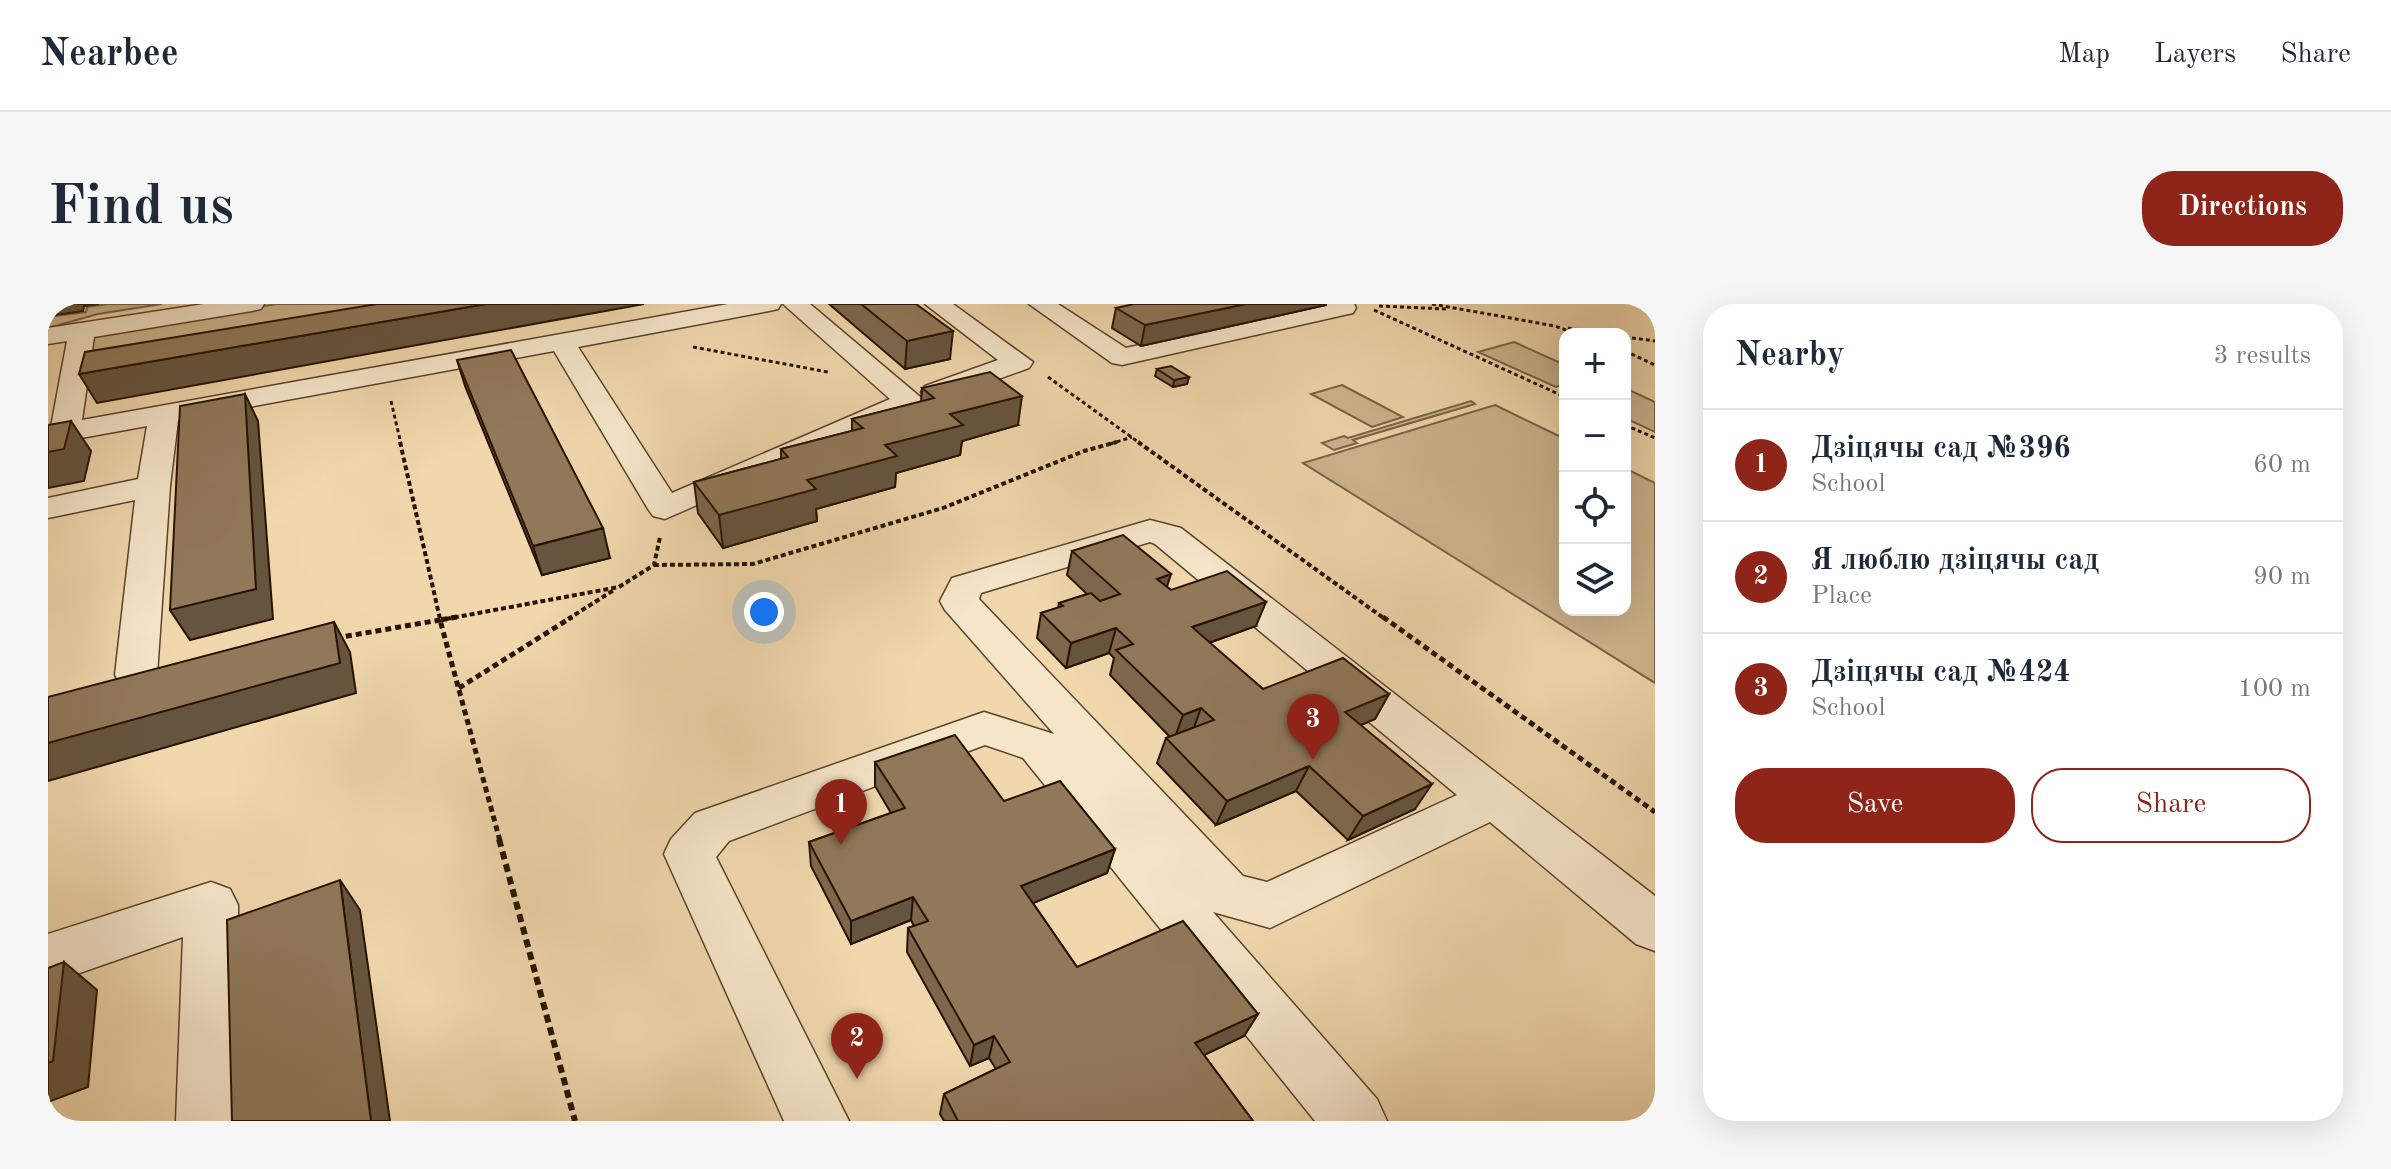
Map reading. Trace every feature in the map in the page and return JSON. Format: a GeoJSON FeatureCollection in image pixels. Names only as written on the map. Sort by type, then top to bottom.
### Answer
{"type":"FeatureCollection","features":[{"type":"Feature","properties":{"kind":"lane"},"geometry":{"type":"LineString","coordinates":[[82,331],[57,434],[769,304]]}},
{"type":"Feature","properties":{"kind":"lane"},"geometry":{"type":"LineString","coordinates":[[795,304],[899,392]]}},
{"type":"Feature","properties":{"kind":"lane"},"geometry":{"type":"LineString","coordinates":[[561,340],[665,509],[899,392],[1019,362],[937,304]]}},
{"type":"Feature","properties":{"kind":"lane"},"geometry":{"type":"LineString","coordinates":[[1041,304],[1122,357],[1344,308],[1336,304]]}},
{"type":"Feature","properties":{"kind":"lane"},"geometry":{"type":"LineString","coordinates":[[48,336],[239,305]]}},
{"type":"Feature","properties":{"kind":"lane"},"geometry":{"type":"LineString","coordinates":[[164,414],[122,679],[181,664]]}},
{"type":"Feature","properties":{"kind":"lane"},"geometry":{"type":"LineString","coordinates":[[48,508],[153,486]]}},
{"type":"Feature","properties":{"kind":"lane"},"geometry":{"type":"LineString","coordinates":[[1495,798],[1270,905],[1227,895],[959,601],[965,586],[1150,531],[1168,536],[1495,798],[1655,927]]}},
{"type":"Feature","properties":{"kind":"lane"},"geometry":{"type":"LineString","coordinates":[[817,1121],[689,854],[712,827],[984,728],[1039,746],[1355,1121]]}},
{"type":"Feature","properties":{"kind":"lane"},"geometry":{"type":"LineString","coordinates":[[48,959],[211,905],[208,1121]]}},
{"type":"Feature","properties":{"kind":"path"},"geometry":{"type":"LineString","coordinates":[[1386,304],[1369,308],[1559,394]]}},
{"type":"Feature","properties":{"kind":"path"},"geometry":{"type":"LineString","coordinates":[[1432,304],[1568,328]]}},
{"type":"Feature","properties":{"kind":"path"},"geometry":{"type":"LineString","coordinates":[[1379,306],[1455,308]]}},
{"type":"Feature","properties":{"kind":"path"},"geometry":{"type":"LineString","coordinates":[[1555,326],[1560,328]]}},
{"type":"Feature","properties":{"kind":"path"},"geometry":{"type":"LineString","coordinates":[[1631,338],[1655,341]]}},
{"type":"Feature","properties":{"kind":"path"},"geometry":{"type":"LineString","coordinates":[[691,347],[899,392]]}},
{"type":"Feature","properties":{"kind":"path"},"geometry":{"type":"LineString","coordinates":[[1631,354],[1655,365]]}},
{"type":"Feature","properties":{"kind":"path"},"geometry":{"type":"LineString","coordinates":[[384,372],[440,620],[575,1121]]}},
{"type":"Feature","properties":{"kind":"path"},"geometry":{"type":"LineString","coordinates":[[1044,374],[1654,811]]}},
{"type":"Feature","properties":{"kind":"path"},"geometry":{"type":"LineString","coordinates":[[1631,428],[1655,438]]}},
{"type":"Feature","properties":{"kind":"path"},"geometry":{"type":"LineString","coordinates":[[459,688],[654,565],[753,564],[943,508],[1084,451],[1132,437]]}},
{"type":"Feature","properties":{"kind":"path"},"geometry":{"type":"LineString","coordinates":[[654,565],[665,509]]}},
{"type":"Feature","properties":{"kind":"path"},"geometry":{"type":"LineString","coordinates":[[331,639],[619,587]]}},
{"type":"Feature","properties":{"kind":"shaded area"},"geometry":{"type":"Polygon","coordinates":[[[162,304],[98,314],[48,328],[48,317],[86,312],[87,307],[162,304]]]}},
{"type":"Feature","properties":{"kind":"shaded area"},"geometry":{"type":"Polygon","coordinates":[[[277,304],[430,304],[88,360],[92,333],[277,304]]]}},
{"type":"Feature","properties":{"kind":"shaded area"},"geometry":{"type":"Polygon","coordinates":[[[1514,342],[1559,362],[1559,386],[1556,387],[1478,352],[1514,342]]]}},
{"type":"Feature","properties":{"kind":"shaded area"},"geometry":{"type":"Polygon","coordinates":[[[1342,385],[1403,417],[1372,427],[1311,394],[1342,385]]]}},
{"type":"Feature","properties":{"kind":"shaded area"},"geometry":{"type":"Polygon","coordinates":[[[1631,391],[1655,402],[1655,432],[1631,421],[1631,391]]]}},
{"type":"Feature","properties":{"kind":"shaded area"},"geometry":{"type":"Polygon","coordinates":[[[1471,401],[1475,404],[1353,440],[1357,443],[1334,450],[1322,443],[1344,436],[1348,438],[1471,401]]]}},
{"type":"Feature","properties":{"kind":"shaded area"},"geometry":{"type":"Polygon","coordinates":[[[1495,405],[1559,436],[1559,616],[1631,616],[1631,471],[1655,483],[1655,683],[1303,463],[1495,405]]]}},
{"type":"Feature","properties":{"kind":"building"},"geometry":{"type":"Polygon","coordinates":[[[377,304],[486,304],[79,374],[85,352],[377,304]]]}},
{"type":"Feature","properties":{"kind":"building"},"geometry":{"type":"Polygon","coordinates":[[[861,304],[916,304],[953,331],[907,341],[861,304]]]}},
{"type":"Feature","properties":{"kind":"building"},"geometry":{"type":"Polygon","coordinates":[[[1134,304],[1246,304],[1145,325],[1116,308],[1134,304]]]}},
{"type":"Feature","properties":{"kind":"building"},"geometry":{"type":"Polygon","coordinates":[[[511,350],[603,528],[533,546],[457,360],[511,350]]]}},
{"type":"Feature","properties":{"kind":"building"},"geometry":{"type":"Polygon","coordinates":[[[1171,366],[1189,377],[1174,380],[1157,369],[1171,366]]]}},
{"type":"Feature","properties":{"kind":"building"},"geometry":{"type":"Polygon","coordinates":[[[990,372],[1022,396],[950,414],[963,425],[885,445],[897,456],[807,480],[816,489],[719,515],[694,482],[788,457],[781,449],[863,428],[852,419],[934,398],[922,388],[990,372]]]}},
{"type":"Feature","properties":{"kind":"building"},"geometry":{"type":"Polygon","coordinates":[[[245,394],[256,589],[170,610],[180,406],[245,394]]]}},
{"type":"Feature","properties":{"kind":"building"},"geometry":{"type":"Polygon","coordinates":[[[71,421],[64,449],[48,452],[48,425],[71,421]]]}},
{"type":"Feature","properties":{"kind":"building"},"geometry":{"type":"Polygon","coordinates":[[[1123,535],[1171,574],[1157,579],[1171,590],[1227,571],[1266,602],[1192,627],[1263,689],[1343,658],[1389,694],[1345,712],[1432,784],[1363,816],[1309,766],[1227,801],[1166,738],[1214,720],[1201,708],[1183,715],[1116,650],[1133,644],[1116,628],[1071,643],[1041,613],[1063,606],[1059,603],[1091,593],[1100,601],[1120,594],[1072,551],[1123,535]]]}},
{"type":"Feature","properties":{"kind":"building"},"geometry":{"type":"Polygon","coordinates":[[[334,622],[340,663],[48,743],[48,697],[334,622]]]}},
{"type":"Feature","properties":{"kind":"building"},"geometry":{"type":"Polygon","coordinates":[[[955,735],[1004,801],[1060,781],[1115,849],[1021,886],[1077,967],[1183,921],[1258,1014],[1195,1043],[1253,1121],[958,1121],[944,1094],[1010,1062],[994,1036],[974,1045],[908,928],[928,921],[913,897],[851,921],[809,842],[905,808],[875,762],[955,735]]]}},
{"type":"Feature","properties":{"kind":"building"},"geometry":{"type":"Polygon","coordinates":[[[340,880],[371,1121],[232,1121],[227,920],[340,880]]]}},
{"type":"Feature","properties":{"kind":"building"},"geometry":{"type":"Polygon","coordinates":[[[64,962],[53,1061],[48,1063],[48,968],[64,962]]]}},
{"type":"Feature","properties":{"kind":"place","name":"Дзіцячы сад №424"},"geometry":{"type":"Point","coordinates":[1313,760]}},
{"type":"Feature","properties":{"kind":"place","name":"Дзіцячы сад №396"},"geometry":{"type":"Point","coordinates":[841,845]}},
{"type":"Feature","properties":{"kind":"place","name":"Я люблю дзіцячы сад"},"geometry":{"type":"Point","coordinates":[857,1079]}}]}
